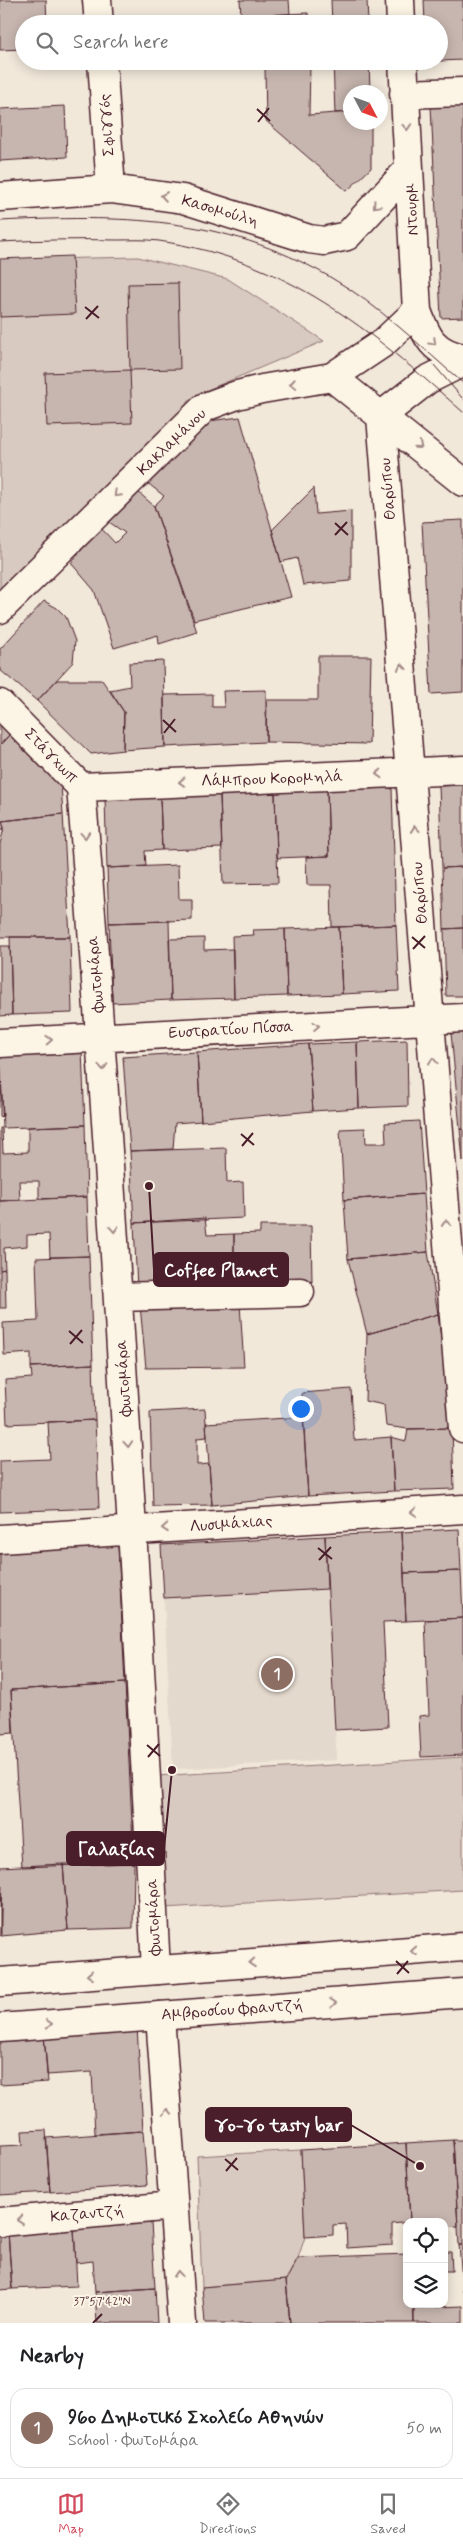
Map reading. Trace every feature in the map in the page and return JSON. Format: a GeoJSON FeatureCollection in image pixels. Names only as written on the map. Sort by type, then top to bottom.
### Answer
{"type":"FeatureCollection","features":[{"type":"Feature","properties":{"kind":"street"},"geometry":{"type":"LineString","coordinates":[[97,0],[98,15]]}},
{"type":"Feature","properties":{"kind":"street"},"geometry":{"type":"LineString","coordinates":[[400,0],[401,15]]}},
{"type":"Feature","properties":{"kind":"street","name":"Σφιγγός"},"geometry":{"type":"LineString","coordinates":[[103,70],[112,189]]}},
{"type":"Feature","properties":{"kind":"street","name":"Ντουρμ"},"geometry":{"type":"LineString","coordinates":[[403,70],[417,311],[427,338],[447,355],[463,360]]}},
{"type":"Feature","properties":{"kind":"street"},"geometry":{"type":"LineString","coordinates":[[404,94],[463,92]]}},
{"type":"Feature","properties":{"kind":"street","name":"Κασομούλη"},"geometry":{"type":"LineString","coordinates":[[0,197],[112,189],[183,199],[309,239],[324,241],[347,236],[410,170]]}},
{"type":"Feature","properties":{"kind":"street","name":"Κακλαμάνου"},"geometry":{"type":"LineString","coordinates":[[0,609],[205,407],[262,389],[332,377],[383,343],[417,311]]}},
{"type":"Feature","properties":{"kind":"street"},"geometry":{"type":"LineString","coordinates":[[381,416],[427,380],[463,360]]}},
{"type":"Feature","properties":{"kind":"street"},"geometry":{"type":"LineString","coordinates":[[332,377],[463,482]]}},
{"type":"Feature","properties":{"kind":"street","name":"Θαρύπου"},"geometry":{"type":"LineString","coordinates":[[381,416],[463,1428]]}},
{"type":"Feature","properties":{"kind":"street","name":"Στάγχωπ"},"geometry":{"type":"LineString","coordinates":[[0,704],[81,787]]}},
{"type":"Feature","properties":{"kind":"street","name":"Λάμπρου Κορομηλά"},"geometry":{"type":"LineString","coordinates":[[81,787],[463,770]]}},
{"type":"Feature","properties":{"kind":"street","name":"Φωτομάρα"},"geometry":{"type":"LineString","coordinates":[[81,787],[102,1037],[133,1530],[156,1970]]}},
{"type":"Feature","properties":{"kind":"street","name":"Ευστρατίου Πίσσα"},"geometry":{"type":"LineString","coordinates":[[0,1043],[463,1018]]}},
{"type":"Feature","properties":{"kind":"street"},"geometry":{"type":"LineString","coordinates":[[118,1298],[300,1292]]}},
{"type":"Feature","properties":{"kind":"street","name":"Λυσιμάχιας"},"geometry":{"type":"LineString","coordinates":[[0,1539],[463,1509]]}},
{"type":"Feature","properties":{"kind":"street"},"geometry":{"type":"LineString","coordinates":[[0,1982],[463,1947]]}},
{"type":"Feature","properties":{"kind":"street","name":"Αμβροσίου Φραντζή"},"geometry":{"type":"LineString","coordinates":[[0,2028],[463,1993]]}},
{"type":"Feature","properties":{"kind":"street"},"geometry":{"type":"LineString","coordinates":[[160,2016],[182,2323]]}},
{"type":"Feature","properties":{"kind":"street","name":"Καζαντζή"},"geometry":{"type":"LineString","coordinates":[[0,2222],[173,2206]]}},
{"type":"Feature","properties":{"kind":"shaded area"},"geometry":{"type":"Polygon","coordinates":[[[138,257],[228,279],[324,341],[205,391],[0,598],[0,260],[138,257]]]}},
{"type":"Feature","properties":{"kind":"shaded area"},"geometry":{"type":"Polygon","coordinates":[[[402,1532],[383,1622],[388,1727],[335,1730],[337,1760],[173,1769],[161,1545],[402,1532]]]}},
{"type":"Feature","properties":{"kind":"shaded area"},"geometry":{"type":"Polygon","coordinates":[[[463,1757],[463,1890],[164,1908],[156,1776],[463,1757]]]}},
{"type":"Feature","properties":{"kind":"shaded area"},"geometry":{"type":"Polygon","coordinates":[[[301,2150],[305,2237],[298,2258],[286,2280],[202,2287],[197,2156],[301,2150]]]}},
{"type":"Feature","properties":{"kind":"building"},"geometry":{"type":"Polygon","coordinates":[[[0,0],[46,0],[47,15],[15,15],[15,49],[0,50],[0,0]]]}},
{"type":"Feature","properties":{"kind":"building"},"geometry":{"type":"Polygon","coordinates":[[[240,0],[289,0],[290,14],[241,15],[240,0]]]}},
{"type":"Feature","properties":{"kind":"building"},"geometry":{"type":"Polygon","coordinates":[[[331,0],[367,0],[368,15],[332,15],[331,0]]]}},
{"type":"Feature","properties":{"kind":"building"},"geometry":{"type":"Polygon","coordinates":[[[424,0],[463,0],[463,60],[448,61],[448,15],[425,15],[424,0]]]}},
{"type":"Feature","properties":{"kind":"building"},"geometry":{"type":"Polygon","coordinates":[[[308,13],[308,15],[263,15],[308,13]]]}},
{"type":"Feature","properties":{"kind":"building"},"geometry":{"type":"Polygon","coordinates":[[[265,70],[310,70],[309,115],[343,113],[343,130],[371,130],[371,168],[347,191],[266,121],[265,70]]]}},
{"type":"Feature","properties":{"kind":"building"},"geometry":{"type":"Polygon","coordinates":[[[333,70],[369,70],[370,85],[343,85],[343,112],[335,113],[333,70]]]}},
{"type":"Feature","properties":{"kind":"building"},"geometry":{"type":"Polygon","coordinates":[[[463,105],[463,317],[441,318],[431,106],[463,105]]]}},
{"type":"Feature","properties":{"kind":"building"},"geometry":{"type":"Polygon","coordinates":[[[65,106],[67,157],[0,161],[0,109],[65,106]]]}},
{"type":"Feature","properties":{"kind":"building"},"geometry":{"type":"Polygon","coordinates":[[[72,256],[75,314],[0,317],[0,259],[72,256]]]}},
{"type":"Feature","properties":{"kind":"building"},"geometry":{"type":"Polygon","coordinates":[[[178,283],[180,369],[130,370],[128,284],[178,283]]]}},
{"type":"Feature","properties":{"kind":"building"},"geometry":{"type":"Polygon","coordinates":[[[130,370],[132,423],[47,426],[45,373],[130,370]]]}},
{"type":"Feature","properties":{"kind":"building"},"geometry":{"type":"Polygon","coordinates":[[[240,417],[291,597],[194,620],[154,506],[164,496],[145,481],[201,422],[240,417]]]}},
{"type":"Feature","properties":{"kind":"building"},"geometry":{"type":"Polygon","coordinates":[[[314,488],[316,514],[351,511],[351,581],[303,585],[297,558],[281,562],[272,530],[314,488]]]}},
{"type":"Feature","properties":{"kind":"building"},"geometry":{"type":"Polygon","coordinates":[[[137,491],[154,506],[197,632],[159,644],[158,635],[114,648],[94,590],[71,563],[100,527],[115,543],[125,533],[109,522],[137,491]]]}},
{"type":"Feature","properties":{"kind":"building"},"geometry":{"type":"Polygon","coordinates":[[[463,520],[463,692],[431,694],[422,522],[463,520]]]}},
{"type":"Feature","properties":{"kind":"building"},"geometry":{"type":"Polygon","coordinates":[[[44,601],[57,608],[66,617],[75,641],[73,662],[37,701],[0,670],[0,649],[44,601]]]}},
{"type":"Feature","properties":{"kind":"building"},"geometry":{"type":"Polygon","coordinates":[[[318,656],[371,656],[369,744],[266,742],[267,700],[318,700],[318,656]]]}},
{"type":"Feature","properties":{"kind":"building"},"geometry":{"type":"Polygon","coordinates":[[[163,661],[165,747],[123,750],[124,712],[110,690],[130,686],[129,663],[163,661]]]}},
{"type":"Feature","properties":{"kind":"building"},"geometry":{"type":"Polygon","coordinates":[[[57,680],[102,680],[124,712],[123,750],[91,754],[37,701],[57,680]]]}},
{"type":"Feature","properties":{"kind":"building"},"geometry":{"type":"Polygon","coordinates":[[[266,690],[266,742],[165,747],[164,695],[212,694],[212,707],[224,707],[223,691],[266,690]]]}},
{"type":"Feature","properties":{"kind":"building"},"geometry":{"type":"Polygon","coordinates":[[[0,725],[10,734],[0,745],[0,725]]]}},
{"type":"Feature","properties":{"kind":"building"},"geometry":{"type":"Polygon","coordinates":[[[10,734],[61,785],[63,814],[2,821],[4,828],[0,831],[0,745],[10,734]]]}},
{"type":"Feature","properties":{"kind":"building"},"geometry":{"type":"Polygon","coordinates":[[[463,785],[463,867],[442,868],[439,786],[463,785]]]}},
{"type":"Feature","properties":{"kind":"building"},"geometry":{"type":"Polygon","coordinates":[[[392,788],[396,925],[332,927],[331,885],[307,885],[306,857],[329,856],[327,790],[392,788]]]}},
{"type":"Feature","properties":{"kind":"building"},"geometry":{"type":"Polygon","coordinates":[[[327,790],[329,856],[277,858],[275,793],[327,790]]]}},
{"type":"Feature","properties":{"kind":"building"},"geometry":{"type":"Polygon","coordinates":[[[275,793],[278,883],[223,884],[220,795],[275,793]]]}},
{"type":"Feature","properties":{"kind":"building"},"geometry":{"type":"Polygon","coordinates":[[[220,795],[222,848],[162,850],[160,797],[220,795]]]}},
{"type":"Feature","properties":{"kind":"building"},"geometry":{"type":"Polygon","coordinates":[[[160,797],[162,850],[145,851],[146,866],[107,868],[105,799],[160,797]]]}},
{"type":"Feature","properties":{"kind":"building"},"geometry":{"type":"Polygon","coordinates":[[[63,814],[70,937],[0,937],[0,844],[4,828],[2,821],[63,814]]]}},
{"type":"Feature","properties":{"kind":"building"},"geometry":{"type":"Polygon","coordinates":[[[178,865],[179,899],[192,899],[192,920],[109,923],[107,868],[178,865]]]}},
{"type":"Feature","properties":{"kind":"building"},"geometry":{"type":"Polygon","coordinates":[[[463,867],[463,928],[444,929],[442,868],[463,867]]]}},
{"type":"Feature","properties":{"kind":"building"},"geometry":{"type":"Polygon","coordinates":[[[169,921],[171,1000],[112,1003],[109,923],[169,921]]]}},
{"type":"Feature","properties":{"kind":"building"},"geometry":{"type":"Polygon","coordinates":[[[396,925],[399,991],[342,994],[339,927],[396,925]]]}},
{"type":"Feature","properties":{"kind":"building"},"geometry":{"type":"Polygon","coordinates":[[[339,927],[342,994],[287,996],[285,929],[339,927]]]}},
{"type":"Feature","properties":{"kind":"building"},"geometry":{"type":"Polygon","coordinates":[[[463,928],[463,996],[446,996],[444,929],[463,928]]]}},
{"type":"Feature","properties":{"kind":"building"},"geometry":{"type":"Polygon","coordinates":[[[285,929],[287,996],[234,998],[232,936],[254,935],[253,930],[285,929]]]}},
{"type":"Feature","properties":{"kind":"building"},"geometry":{"type":"Polygon","coordinates":[[[10,937],[70,937],[72,1013],[12,1015],[10,937]]]}},
{"type":"Feature","properties":{"kind":"building"},"geometry":{"type":"Polygon","coordinates":[[[204,938],[204,950],[233,949],[234,998],[171,1000],[169,939],[204,938]]]}},
{"type":"Feature","properties":{"kind":"building"},"geometry":{"type":"Polygon","coordinates":[[[0,946],[10,946],[12,1015],[0,1016],[0,946]]]}},
{"type":"Feature","properties":{"kind":"building"},"geometry":{"type":"Polygon","coordinates":[[[463,1032],[463,1129],[460,1129],[451,1033],[463,1032]]]}},
{"type":"Feature","properties":{"kind":"building"},"geometry":{"type":"Polygon","coordinates":[[[407,1040],[408,1106],[359,1108],[357,1042],[407,1040]]]}},
{"type":"Feature","properties":{"kind":"building"},"geometry":{"type":"Polygon","coordinates":[[[357,1042],[359,1108],[313,1111],[308,1044],[357,1042]]]}},
{"type":"Feature","properties":{"kind":"building"},"geometry":{"type":"Polygon","coordinates":[[[308,1044],[313,1111],[201,1121],[197,1052],[308,1044]]]}},
{"type":"Feature","properties":{"kind":"building"},"geometry":{"type":"Polygon","coordinates":[[[82,1050],[85,1125],[3,1128],[0,1053],[82,1050]]]}},
{"type":"Feature","properties":{"kind":"building"},"geometry":{"type":"Polygon","coordinates":[[[197,1052],[201,1121],[175,1123],[173,1149],[130,1151],[123,1057],[197,1052]]]}},
{"type":"Feature","properties":{"kind":"building"},"geometry":{"type":"Polygon","coordinates":[[[0,1053],[3,1116],[0,1117],[0,1053]]]}},
{"type":"Feature","properties":{"kind":"building"},"geometry":{"type":"Polygon","coordinates":[[[419,1121],[424,1194],[344,1200],[340,1129],[365,1128],[366,1143],[386,1143],[385,1123],[419,1121]]]}},
{"type":"Feature","properties":{"kind":"building"},"geometry":{"type":"Polygon","coordinates":[[[85,1125],[87,1197],[39,1199],[39,1181],[19,1181],[20,1200],[0,1201],[0,1128],[2,1128],[3,1153],[28,1152],[28,1127],[85,1125]]]}},
{"type":"Feature","properties":{"kind":"building"},"geometry":{"type":"Polygon","coordinates":[[[460,1129],[463,1129],[463,1161],[460,1129]]]}},
{"type":"Feature","properties":{"kind":"building"},"geometry":{"type":"Polygon","coordinates":[[[226,1148],[227,1183],[243,1182],[244,1218],[134,1223],[130,1151],[226,1148]]]}},
{"type":"Feature","properties":{"kind":"building"},"geometry":{"type":"Polygon","coordinates":[[[424,1194],[428,1252],[348,1259],[344,1200],[424,1194]]]}},
{"type":"Feature","properties":{"kind":"building"},"geometry":{"type":"Polygon","coordinates":[[[87,1197],[89,1256],[50,1257],[49,1234],[27,1235],[27,1246],[4,1248],[5,1269],[0,1270],[0,1201],[87,1197]]]}},
{"type":"Feature","properties":{"kind":"building"},"geometry":{"type":"Polygon","coordinates":[[[205,1218],[207,1235],[234,1234],[234,1283],[137,1289],[134,1223],[205,1218]]]}},
{"type":"Feature","properties":{"kind":"building"},"geometry":{"type":"Polygon","coordinates":[[[260,1226],[311,1226],[312,1282],[234,1283],[234,1234],[260,1233],[260,1226]]]}},
{"type":"Feature","properties":{"kind":"building"},"geometry":{"type":"Polygon","coordinates":[[[428,1252],[438,1314],[367,1334],[348,1259],[428,1252]]]}},
{"type":"Feature","properties":{"kind":"building"},"geometry":{"type":"Polygon","coordinates":[[[89,1256],[93,1364],[31,1367],[31,1353],[4,1355],[3,1323],[38,1321],[36,1258],[89,1256]]]}},
{"type":"Feature","properties":{"kind":"building"},"geometry":{"type":"Polygon","coordinates":[[[5,1269],[6,1308],[0,1308],[0,1270],[5,1269]]]}},
{"type":"Feature","properties":{"kind":"building"},"geometry":{"type":"Polygon","coordinates":[[[240,1304],[244,1367],[146,1368],[140,1305],[240,1304]]]}},
{"type":"Feature","properties":{"kind":"building"},"geometry":{"type":"Polygon","coordinates":[[[438,1314],[452,1428],[408,1429],[386,1426],[384,1405],[365,1401],[367,1334],[438,1314]]]}},
{"type":"Feature","properties":{"kind":"building"},"geometry":{"type":"Polygon","coordinates":[[[93,1364],[95,1420],[7,1424],[5,1380],[32,1378],[31,1367],[93,1364]]]}},
{"type":"Feature","properties":{"kind":"building"},"geometry":{"type":"Polygon","coordinates":[[[351,1389],[354,1440],[391,1437],[394,1491],[308,1496],[302,1393],[351,1389]]]}},
{"type":"Feature","properties":{"kind":"building"},"geometry":{"type":"Polygon","coordinates":[[[205,1409],[207,1437],[197,1438],[197,1465],[209,1464],[212,1505],[153,1506],[150,1412],[205,1409]]]}},
{"type":"Feature","properties":{"kind":"building"},"geometry":{"type":"Polygon","coordinates":[[[303,1417],[308,1496],[212,1505],[206,1423],[303,1417]]]}},
{"type":"Feature","properties":{"kind":"building"},"geometry":{"type":"Polygon","coordinates":[[[95,1420],[99,1508],[0,1512],[0,1461],[50,1459],[48,1422],[95,1420]]]}},
{"type":"Feature","properties":{"kind":"building"},"geometry":{"type":"Polygon","coordinates":[[[452,1428],[454,1489],[394,1491],[391,1437],[406,1441],[408,1429],[452,1428]]]}},
{"type":"Feature","properties":{"kind":"building"},"geometry":{"type":"Polygon","coordinates":[[[459,1529],[461,1571],[404,1573],[402,1532],[459,1529]]]}},
{"type":"Feature","properties":{"kind":"building"},"geometry":{"type":"Polygon","coordinates":[[[402,1532],[406,1621],[383,1622],[388,1727],[335,1730],[325,1536],[402,1532]]]}},
{"type":"Feature","properties":{"kind":"building"},"geometry":{"type":"Polygon","coordinates":[[[325,1536],[327,1589],[164,1598],[161,1545],[325,1536]]]}},
{"type":"Feature","properties":{"kind":"building"},"geometry":{"type":"Polygon","coordinates":[[[118,1544],[125,1683],[11,1690],[13,1733],[0,1734],[0,1550],[118,1544]]]}},
{"type":"Feature","properties":{"kind":"building"},"geometry":{"type":"Polygon","coordinates":[[[461,1571],[463,1618],[406,1621],[404,1573],[461,1571]]]}},
{"type":"Feature","properties":{"kind":"building"},"geometry":{"type":"Polygon","coordinates":[[[463,1618],[463,1755],[421,1757],[419,1716],[429,1715],[425,1620],[463,1618]]]}},
{"type":"Feature","properties":{"kind":"building"},"geometry":{"type":"Polygon","coordinates":[[[125,1683],[134,1863],[22,1867],[11,1690],[125,1683]]]}},
{"type":"Feature","properties":{"kind":"building"},"geometry":{"type":"Polygon","coordinates":[[[134,1863],[133,1928],[68,1930],[63,1864],[134,1863]]]}},
{"type":"Feature","properties":{"kind":"building"},"geometry":{"type":"Polygon","coordinates":[[[63,1864],[68,1930],[1,1936],[0,1867],[63,1864]]]}},
{"type":"Feature","properties":{"kind":"building"},"geometry":{"type":"Polygon","coordinates":[[[0,1884],[2,1884],[0,1936],[0,1884]]]}},
{"type":"Feature","properties":{"kind":"building"},"geometry":{"type":"Polygon","coordinates":[[[137,2026],[143,2131],[95,2134],[92,2072],[47,2075],[44,2034],[137,2026]]]}},
{"type":"Feature","properties":{"kind":"building"},"geometry":{"type":"Polygon","coordinates":[[[44,2034],[48,2082],[0,2085],[0,2037],[44,2034]]]}},
{"type":"Feature","properties":{"kind":"building"},"geometry":{"type":"Polygon","coordinates":[[[46,2130],[50,2192],[0,2195],[0,2146],[23,2145],[22,2131],[46,2130]]]}},
{"type":"Feature","properties":{"kind":"building"},"geometry":{"type":"Polygon","coordinates":[[[143,2131],[147,2185],[50,2192],[46,2138],[143,2131]]]}},
{"type":"Feature","properties":{"kind":"building"},"geometry":{"type":"Polygon","coordinates":[[[453,2140],[458,2226],[448,2227],[448,2218],[410,2218],[406,2143],[453,2140]]]}},
{"type":"Feature","properties":{"kind":"building"},"geometry":{"type":"Polygon","coordinates":[[[453,2140],[463,2140],[463,2245],[459,2245],[453,2140]]]}},
{"type":"Feature","properties":{"kind":"building"},"geometry":{"type":"Polygon","coordinates":[[[406,2143],[410,2218],[403,2218],[403,2223],[392,2224],[392,2245],[347,2248],[346,2224],[333,2225],[333,2235],[305,2237],[301,2150],[406,2143]]]}},
{"type":"Feature","properties":{"kind":"building"},"geometry":{"type":"Polygon","coordinates":[[[151,2223],[155,2288],[95,2292],[93,2261],[76,2263],[74,2228],[151,2223]]]}},
{"type":"Feature","properties":{"kind":"building"},"geometry":{"type":"Polygon","coordinates":[[[74,2228],[77,2286],[12,2289],[8,2232],[74,2228]]]}},
{"type":"Feature","properties":{"kind":"building"},"geometry":{"type":"Polygon","coordinates":[[[0,2232],[8,2232],[12,2289],[0,2290],[0,2232]]]}},
{"type":"Feature","properties":{"kind":"building"},"geometry":{"type":"Polygon","coordinates":[[[459,2245],[463,2245],[463,2292],[459,2245]]]}},
{"type":"Feature","properties":{"kind":"building"},"geometry":{"type":"Polygon","coordinates":[[[448,2252],[451,2252],[452,2271],[448,2271],[448,2252]]]}},
{"type":"Feature","properties":{"kind":"building"},"geometry":{"type":"Polygon","coordinates":[[[403,2254],[403,2308],[413,2308],[414,2323],[290,2323],[286,2280],[298,2258],[403,2254]]]}},
{"type":"Feature","properties":{"kind":"building"},"geometry":{"type":"Polygon","coordinates":[[[286,2280],[290,2323],[205,2323],[202,2287],[286,2280]]]}},
{"type":"Feature","properties":{"kind":"building"},"geometry":{"type":"Polygon","coordinates":[[[155,2288],[157,2323],[97,2323],[95,2292],[155,2288]]]}},
{"type":"Feature","properties":{"kind":"building"},"geometry":{"type":"Polygon","coordinates":[[[463,2306],[463,2323],[414,2323],[414,2308],[463,2306]]]}},
{"type":"Feature","properties":{"kind":"tram line"},"geometry":{"type":"LineString","coordinates":[[0,221],[87,218],[170,223],[210,230],[250,241],[290,257],[348,288],[399,327],[463,383]]}},
{"type":"Feature","properties":{"kind":"tram line"},"geometry":{"type":"LineString","coordinates":[[0,242],[154,240],[205,250],[248,264],[324,302],[360,326],[463,412]]}},
{"type":"Feature","properties":{"kind":"tram line"},"geometry":{"type":"LineString","coordinates":[[434,365],[463,399]]}},
{"type":"Feature","properties":{"kind":"place","name":"Coffee Planet"},"geometry":{"type":"Point","coordinates":[149,1186]}},
{"type":"Feature","properties":{"kind":"place","name":"96ο Δημοτικό Σχολείο Αθηνών"},"geometry":{"type":"Point","coordinates":[277,1674]}},
{"type":"Feature","properties":{"kind":"place","name":"Γαλαξίας"},"geometry":{"type":"Point","coordinates":[172,1770]}},
{"type":"Feature","properties":{"kind":"place","name":"γο-γο tasty bar"},"geometry":{"type":"Point","coordinates":[420,2166]}}]}
